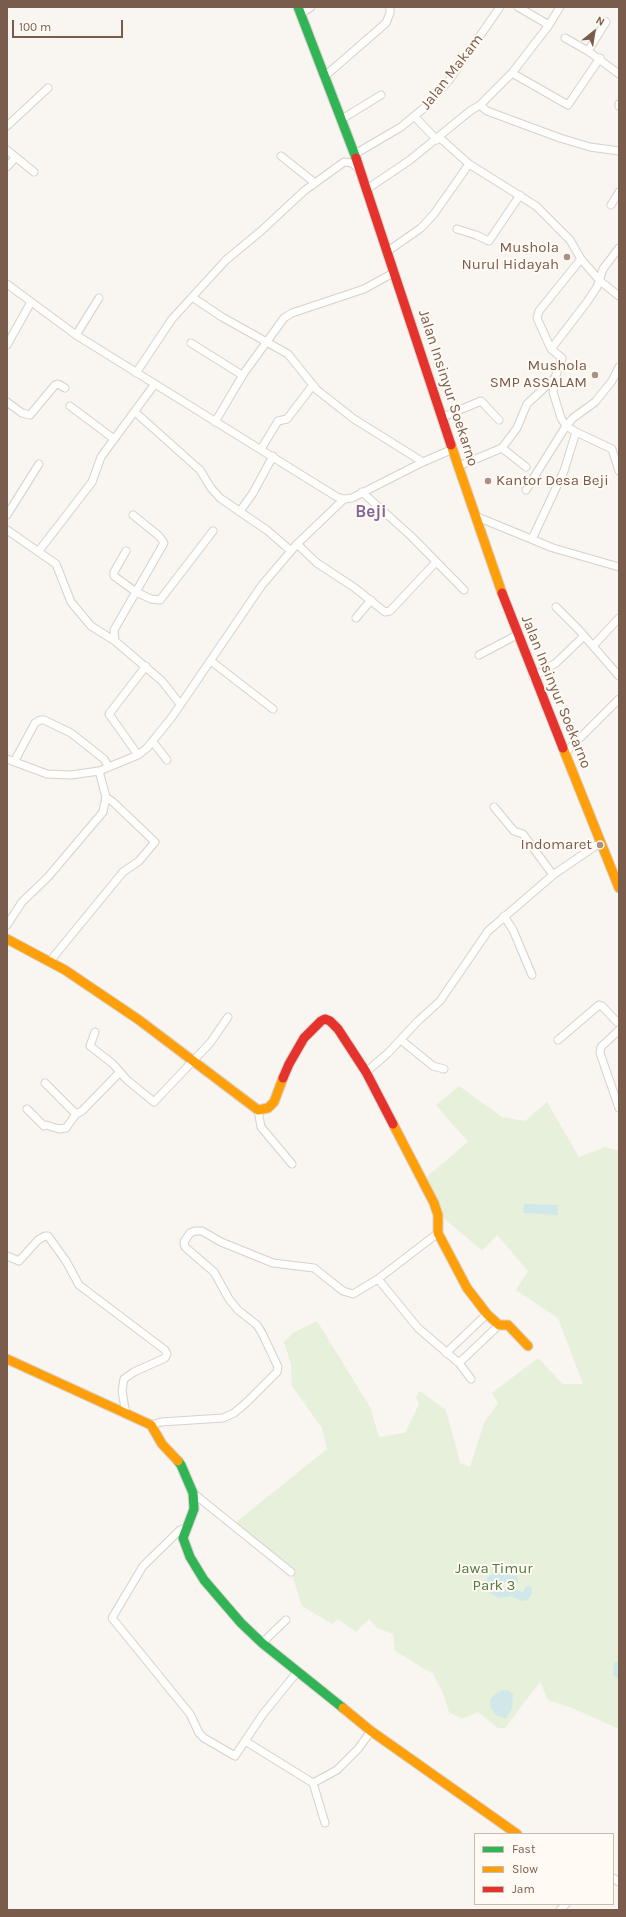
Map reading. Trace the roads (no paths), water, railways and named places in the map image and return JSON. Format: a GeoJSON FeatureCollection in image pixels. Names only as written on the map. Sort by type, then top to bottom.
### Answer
{"type":"FeatureCollection","features":[{"type":"Feature","properties":{"kind":"street"},"geometry":{"type":"LineString","coordinates":[[299,11],[311,7]]}},
{"type":"Feature","properties":{"kind":"street"},"geometry":{"type":"LineString","coordinates":[[325,76],[386,24],[390,13],[390,7]]}},
{"type":"Feature","properties":{"kind":"street","name":"Jalan Makam"},"geometry":{"type":"LineString","coordinates":[[355,154],[415,117],[450,79],[500,7]]}},
{"type":"Feature","properties":{"kind":"street"},"geometry":{"type":"LineString","coordinates":[[518,7],[549,25]]}},
{"type":"Feature","properties":{"kind":"street"},"geometry":{"type":"LineString","coordinates":[[367,189],[438,139],[470,111],[480,105],[512,73],[549,25],[560,7]]}},
{"type":"Feature","properties":{"kind":"street","name":"Jalan Insinyur Soekarno"},"geometry":{"type":"LineString","coordinates":[[299,11],[361,171],[475,516],[517,635],[566,753],[619,888]]}},
{"type":"Feature","properties":{"kind":"street"},"geometry":{"type":"LineString","coordinates":[[588,51],[606,22]]}},
{"type":"Feature","properties":{"kind":"street"},"geometry":{"type":"LineString","coordinates":[[565,38],[600,58],[619,74]]}},
{"type":"Feature","properties":{"kind":"street"},"geometry":{"type":"LineString","coordinates":[[512,73],[568,105],[600,58]]}},
{"type":"Feature","properties":{"kind":"street"},"geometry":{"type":"LineString","coordinates":[[7,126],[48,88]]}},
{"type":"Feature","properties":{"kind":"street"},"geometry":{"type":"LineString","coordinates":[[342,120],[381,95]]}},
{"type":"Feature","properties":{"kind":"street"},"geometry":{"type":"LineString","coordinates":[[480,105],[487,111],[560,138],[590,147],[619,152]]}},
{"type":"Feature","properties":{"kind":"street"},"geometry":{"type":"LineString","coordinates":[[415,117],[438,139],[469,164],[536,206],[570,240],[581,258],[600,280],[619,296]]}},
{"type":"Feature","properties":{"kind":"street"},"geometry":{"type":"LineString","coordinates":[[7,150],[34,172]]}},
{"type":"Feature","properties":{"kind":"street"},"geometry":{"type":"LineString","coordinates":[[281,156],[315,183]]}},
{"type":"Feature","properties":{"kind":"street"},"geometry":{"type":"LineString","coordinates":[[7,167],[16,157]]}},
{"type":"Feature","properties":{"kind":"street"},"geometry":{"type":"LineString","coordinates":[[136,373],[172,319],[226,260],[315,183],[344,162],[352,163],[361,171]]}},
{"type":"Feature","properties":{"kind":"street"},"geometry":{"type":"LineString","coordinates":[[388,250],[421,228],[434,214],[469,164]]}},
{"type":"Feature","properties":{"kind":"street"},"geometry":{"type":"LineString","coordinates":[[611,205],[619,192]]}},
{"type":"Feature","properties":{"kind":"street"},"geometry":{"type":"LineString","coordinates":[[457,229],[489,241],[520,195]]}},
{"type":"Feature","properties":{"kind":"street"},"geometry":{"type":"LineString","coordinates":[[551,348],[587,302],[600,280],[603,269],[619,248]]}},
{"type":"Feature","properties":{"kind":"street"},"geometry":{"type":"LineString","coordinates":[[581,258],[538,311],[537,318],[551,348],[562,358],[555,378],[553,392],[561,418],[566,426],[612,449],[619,471]]}},
{"type":"Feature","properties":{"kind":"street"},"geometry":{"type":"LineString","coordinates":[[215,422],[242,375],[281,321],[292,313],[364,289],[395,272]]}},
{"type":"Feature","properties":{"kind":"street"},"geometry":{"type":"LineString","coordinates":[[7,284],[76,335],[154,385],[273,456],[320,488],[344,499],[352,498],[453,448]]}},
{"type":"Feature","properties":{"kind":"street"},"geometry":{"type":"LineString","coordinates":[[192,297],[222,317],[291,356],[313,385],[354,419],[423,462]]}},
{"type":"Feature","properties":{"kind":"street"},"geometry":{"type":"LineString","coordinates":[[76,335],[99,298]]}},
{"type":"Feature","properties":{"kind":"street"},"geometry":{"type":"LineString","coordinates":[[7,345],[31,302]]}},
{"type":"Feature","properties":{"kind":"street"},"geometry":{"type":"LineString","coordinates":[[191,343],[242,375]]}},
{"type":"Feature","properties":{"kind":"street"},"geometry":{"type":"LineString","coordinates":[[526,490],[566,426],[573,418],[595,402],[612,381],[619,367]]}},
{"type":"Feature","properties":{"kind":"street"},"geometry":{"type":"LineString","coordinates":[[459,466],[502,448],[517,428],[527,404],[555,378]]}},
{"type":"Feature","properties":{"kind":"street"},"geometry":{"type":"LineString","coordinates":[[7,402],[22,413],[30,414],[55,385],[58,384],[65,388]]}},
{"type":"Feature","properties":{"kind":"street"},"geometry":{"type":"LineString","coordinates":[[38,552],[92,482],[101,457],[154,385]]}},
{"type":"Feature","properties":{"kind":"street"},"geometry":{"type":"LineString","coordinates":[[261,449],[278,421],[287,419],[313,385]]}},
{"type":"Feature","properties":{"kind":"street"},"geometry":{"type":"LineString","coordinates":[[443,417],[481,401],[499,420]]}},
{"type":"Feature","properties":{"kind":"street"},"geometry":{"type":"LineString","coordinates":[[70,406],[114,439]]}},
{"type":"Feature","properties":{"kind":"street"},"geometry":{"type":"LineString","coordinates":[[135,412],[200,470],[211,488],[220,498],[268,531],[291,551]]}},
{"type":"Feature","properties":{"kind":"street"},"geometry":{"type":"LineString","coordinates":[[532,539],[564,471],[576,432]]}},
{"type":"Feature","properties":{"kind":"street"},"geometry":{"type":"LineString","coordinates":[[502,448],[526,467]]}},
{"type":"Feature","properties":{"kind":"street"},"geometry":{"type":"LineString","coordinates":[[240,511],[253,493],[273,456]]}},
{"type":"Feature","properties":{"kind":"street"},"geometry":{"type":"LineString","coordinates":[[7,515],[39,464]]}},
{"type":"Feature","properties":{"kind":"street"},"geometry":{"type":"LineString","coordinates":[[362,492],[411,536],[464,590]]}},
{"type":"Feature","properties":{"kind":"street"},"geometry":{"type":"LineString","coordinates":[[7,758],[47,774],[71,775],[99,771],[138,755],[153,742],[262,585],[291,551],[344,499]]}},
{"type":"Feature","properties":{"kind":"street"},"geometry":{"type":"LineString","coordinates":[[115,641],[114,630],[164,543],[159,536],[133,514]]}},
{"type":"Feature","properties":{"kind":"street"},"geometry":{"type":"LineString","coordinates":[[475,516],[582,557],[619,567]]}},
{"type":"Feature","properties":{"kind":"street"},"geometry":{"type":"LineString","coordinates":[[7,530],[56,564],[67,595],[91,626],[115,641],[146,666],[162,681],[180,704]]}},
{"type":"Feature","properties":{"kind":"street"},"geometry":{"type":"LineString","coordinates":[[126,551],[114,572],[114,576],[136,592],[151,599],[160,600],[213,531]]}},
{"type":"Feature","properties":{"kind":"street"},"geometry":{"type":"LineString","coordinates":[[298,544],[324,568],[371,600],[385,612],[390,611],[436,562]]}},
{"type":"Feature","properties":{"kind":"street"},"geometry":{"type":"LineString","coordinates":[[356,618],[371,600]]}},
{"type":"Feature","properties":{"kind":"street"},"geometry":{"type":"LineString","coordinates":[[556,607],[619,676]]}},
{"type":"Feature","properties":{"kind":"street"},"geometry":{"type":"LineString","coordinates":[[593,646],[619,618]]}},
{"type":"Feature","properties":{"kind":"street"},"geometry":{"type":"LineString","coordinates":[[479,655],[517,635]]}},
{"type":"Feature","properties":{"kind":"street"},"geometry":{"type":"LineString","coordinates":[[534,677],[556,664],[584,636]]}},
{"type":"Feature","properties":{"kind":"street"},"geometry":{"type":"LineString","coordinates":[[210,660],[273,709]]}},
{"type":"Feature","properties":{"kind":"street"},"geometry":{"type":"LineString","coordinates":[[138,755],[109,714],[146,666]]}},
{"type":"Feature","properties":{"kind":"street"},"geometry":{"type":"LineString","coordinates":[[566,753],[619,699]]}},
{"type":"Feature","properties":{"kind":"street"},"geometry":{"type":"LineString","coordinates":[[14,762],[35,723],[40,720],[44,720],[71,733],[104,759],[109,767]]}},
{"type":"Feature","properties":{"kind":"street"},"geometry":{"type":"LineString","coordinates":[[153,742],[167,760]]}},
{"type":"Feature","properties":{"kind":"street"},"geometry":{"type":"LineString","coordinates":[[7,925],[22,902],[48,878],[103,812],[106,797],[99,771]]}},
{"type":"Feature","properties":{"kind":"street"},"geometry":{"type":"LineString","coordinates":[[50,961],[123,872],[139,861],[155,842],[106,797]]}},
{"type":"Feature","properties":{"kind":"street"},"geometry":{"type":"LineString","coordinates":[[494,807],[514,831],[523,834],[553,876]]}},
{"type":"Feature","properties":{"kind":"street"},"geometry":{"type":"LineString","coordinates":[[366,1072],[388,1053],[440,1001],[480,941],[504,916],[553,876],[600,842]]}},
{"type":"Feature","properties":{"kind":"street"},"geometry":{"type":"LineString","coordinates":[[504,916],[513,930],[532,975]]}},
{"type":"Feature","properties":{"kind":"street"},"geometry":{"type":"LineString","coordinates":[[7,939],[65,970],[138,1020],[258,1110],[261,1127],[292,1164]]}},
{"type":"Feature","properties":{"kind":"street"},"geometry":{"type":"LineString","coordinates":[[558,1040],[599,1005],[602,1006],[618,1022]]}},
{"type":"Feature","properties":{"kind":"street"},"geometry":{"type":"LineString","coordinates":[[96,1032],[90,1046],[109,1060],[120,1072],[154,1102],[210,1043],[228,1017]]}},
{"type":"Feature","properties":{"kind":"street"},"geometry":{"type":"LineString","coordinates":[[258,1110],[268,1108],[274,1102],[289,1064],[304,1038],[325,1019],[338,1029],[366,1072],[434,1203],[438,1215],[438,1233],[467,1288],[487,1314],[499,1325],[508,1325],[528,1346]]}},
{"type":"Feature","properties":{"kind":"street"},"geometry":{"type":"LineString","coordinates":[[619,1030],[601,1047],[600,1052],[619,1108]]}},
{"type":"Feature","properties":{"kind":"street"},"geometry":{"type":"LineString","coordinates":[[401,1040],[433,1066],[444,1069]]}},
{"type":"Feature","properties":{"kind":"street"},"geometry":{"type":"LineString","coordinates":[[27,1109],[44,1126],[46,1125],[59,1129],[66,1128],[79,1112],[120,1072]]}},
{"type":"Feature","properties":{"kind":"street"},"geometry":{"type":"LineString","coordinates":[[46,1083],[79,1112]]}},
{"type":"Feature","properties":{"kind":"street"},"geometry":{"type":"LineString","coordinates":[[151,1425],[161,1422],[223,1418],[234,1413],[247,1402],[277,1372],[278,1367],[257,1325],[238,1310],[229,1299],[214,1272],[185,1247],[184,1242],[190,1233],[202,1231],[221,1242],[273,1262],[314,1268],[339,1289],[348,1294],[359,1292],[438,1233]]}},
{"type":"Feature","properties":{"kind":"street"},"geometry":{"type":"LineString","coordinates":[[7,1256],[20,1261],[38,1240],[48,1236],[66,1261],[79,1285],[165,1350],[167,1354],[165,1358],[134,1372],[124,1379],[122,1391],[126,1414]]}},
{"type":"Feature","properties":{"kind":"street"},"geometry":{"type":"LineString","coordinates":[[378,1279],[418,1328],[459,1363],[471,1379]]}},
{"type":"Feature","properties":{"kind":"street"},"geometry":{"type":"LineString","coordinates":[[446,1353],[487,1314]]}},
{"type":"Feature","properties":{"kind":"street"},"geometry":{"type":"LineString","coordinates":[[459,1363],[499,1325]]}},
{"type":"Feature","properties":{"kind":"street"},"geometry":{"type":"LineString","coordinates":[[7,1359],[151,1425],[162,1444],[181,1465],[193,1493],[194,1509],[184,1534],[184,1544],[196,1569],[241,1623],[262,1643],[371,1731],[516,1833]]}},
{"type":"Feature","properties":{"kind":"street"},"geometry":{"type":"LineString","coordinates":[[193,1493],[291,1572]]}},
{"type":"Feature","properties":{"kind":"street"},"geometry":{"type":"LineString","coordinates":[[186,1528],[180,1530],[143,1566],[112,1618],[190,1714],[201,1735],[234,1756],[237,1755],[263,1714],[298,1671]]}},
{"type":"Feature","properties":{"kind":"street"},"geometry":{"type":"LineString","coordinates":[[262,1643],[286,1620]]}},
{"type":"Feature","properties":{"kind":"street"},"geometry":{"type":"LineString","coordinates":[[313,1783],[328,1776],[341,1766],[371,1731]]}},
{"type":"Feature","properties":{"kind":"street"},"geometry":{"type":"LineString","coordinates":[[245,1741],[313,1783],[325,1823]]}},
{"type":"Feature","properties":{"kind":"water"},"geometry":{"type":"Polygon","coordinates":[[[524,1204],[558,1205],[558,1215],[523,1213],[524,1204]]]}},
{"type":"Feature","properties":{"kind":"water"},"geometry":{"type":"Polygon","coordinates":[[[614,1662],[619,1662],[619,1679],[613,1675],[614,1662]]]}},
{"type":"Feature","properties":{"kind":"water"},"geometry":{"type":"Polygon","coordinates":[[[502,1690],[509,1691],[513,1694],[512,1708],[506,1719],[496,1715],[491,1708],[490,1701],[493,1696],[502,1690]]]}},
{"type":"Feature","properties":{"kind":"waterway"},"geometry":{"type":"LineString","coordinates":[[514,1580],[496,1576],[491,1580],[490,1586],[491,1589],[500,1594],[512,1592],[523,1597],[526,1596],[528,1590]]}},
{"type":"Feature","properties":{"kind":"place","name":"Mushola Nurul Hidayah"},"geometry":{"type":"Point","coordinates":[567,257]}},
{"type":"Feature","properties":{"kind":"place","name":"Mushola SMP ASSALAM"},"geometry":{"type":"Point","coordinates":[595,375]}},
{"type":"Feature","properties":{"kind":"place","name":"Kantor Desa Beji"},"geometry":{"type":"Point","coordinates":[488,481]}},
{"type":"Feature","properties":{"kind":"place","name":"Indomaret"},"geometry":{"type":"Point","coordinates":[600,845]}},
{"type":"Feature","properties":{"kind":"district","name":"Beji"},"geometry":{"type":"Point","coordinates":[371,512]}},
{"type":"Feature","properties":{"kind":"park label","name":"Jawa Timur Park 3"},"geometry":{"type":"Point","coordinates":[494,1578]}}]}
